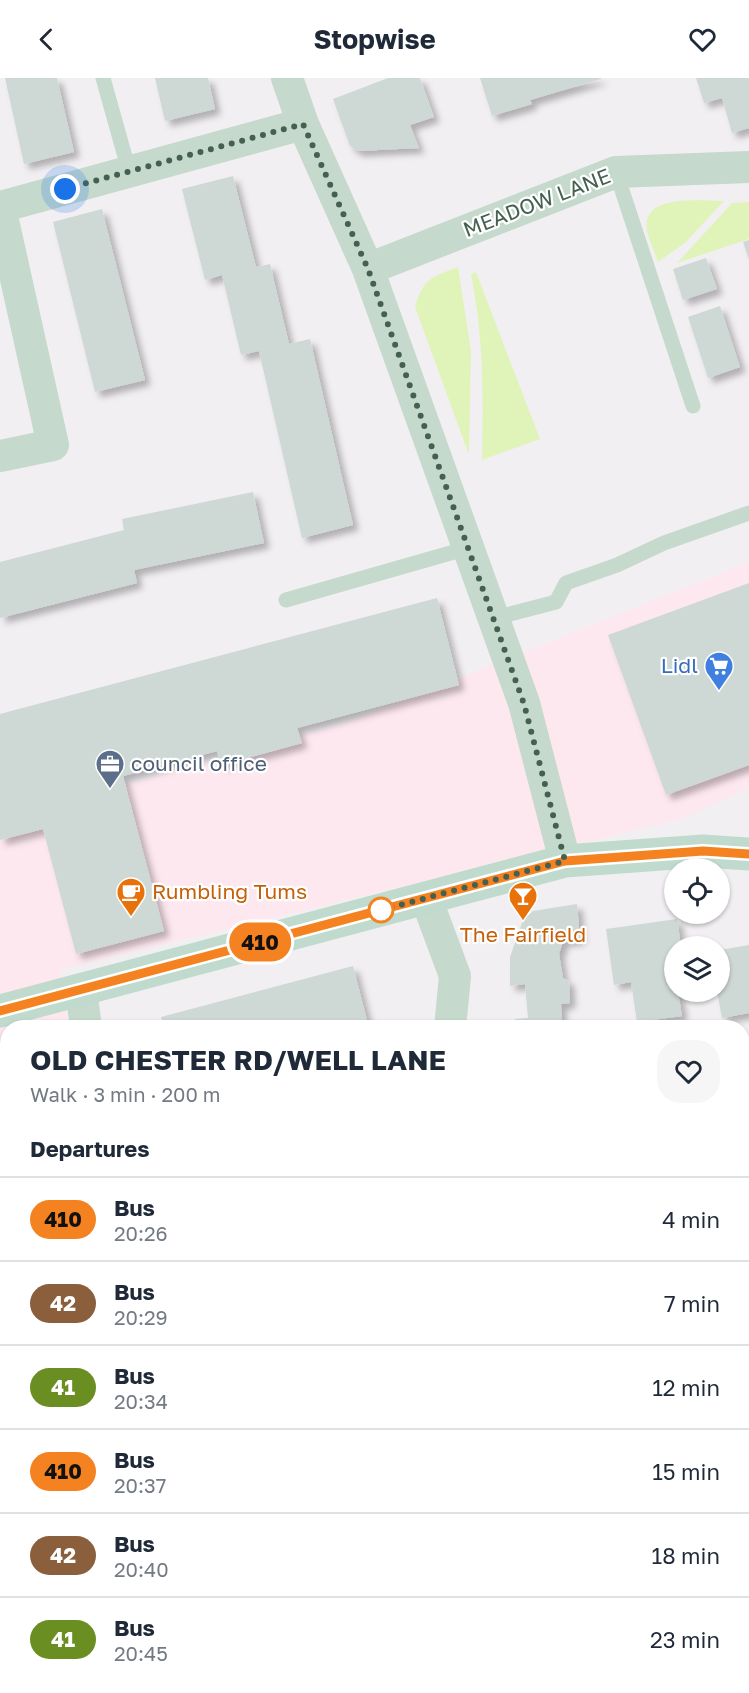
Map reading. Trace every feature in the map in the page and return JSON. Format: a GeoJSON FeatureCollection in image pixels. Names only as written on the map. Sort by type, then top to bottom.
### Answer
{"type":"FeatureCollection","features":[{"type":"Feature","properties":{"kind":"main road"},"geometry":{"type":"LineString","coordinates":[[0,1011],[565,861],[703,851],[749,854]]}},
{"type":"Feature","properties":{"kind":"street"},"geometry":{"type":"LineString","coordinates":[[287,78],[303,124],[368,269],[494,618],[524,704],[565,861]]}},
{"type":"Feature","properties":{"kind":"street"},"geometry":{"type":"LineString","coordinates":[[0,456],[53,445],[0,206],[303,124]]}},
{"type":"Feature","properties":{"kind":"street","name":"MEADOW LANE"},"geometry":{"type":"LineString","coordinates":[[368,269],[616,171],[749,167]]}},
{"type":"Feature","properties":{"kind":"street"},"geometry":{"type":"LineString","coordinates":[[426,898],[456,976],[451,1020]]}},
{"type":"Feature","properties":{"kind":"street"},"geometry":{"type":"LineString","coordinates":[[81,989],[85,1020]]}},
{"type":"Feature","properties":{"kind":"lane"},"geometry":{"type":"LineString","coordinates":[[103,78],[129,171]]}},
{"type":"Feature","properties":{"kind":"lane"},"geometry":{"type":"LineString","coordinates":[[616,171],[693,406]]}},
{"type":"Feature","properties":{"kind":"lane"},"geometry":{"type":"LineString","coordinates":[[494,618],[556,602],[566,583],[617,565],[664,543],[749,513]]}},
{"type":"Feature","properties":{"kind":"lane"},"geometry":{"type":"LineString","coordinates":[[286,600],[468,548]]}},
{"type":"Feature","properties":{"kind":"shaded area"},"geometry":{"type":"Polygon","coordinates":[[[749,562],[749,788],[682,819],[61,969],[67,1020],[0,1020],[0,820],[349,722],[749,562]]]}},
{"type":"Feature","properties":{"kind":"green space"},"geometry":{"type":"Polygon","coordinates":[[[688,200],[724,201],[686,242],[658,262],[647,231],[647,219],[653,210],[662,205],[688,200]]]}},
{"type":"Feature","properties":{"kind":"green space"},"geometry":{"type":"Polygon","coordinates":[[[749,202],[749,239],[677,263],[732,203],[749,202]]]}},
{"type":"Feature","properties":{"kind":"green space"},"geometry":{"type":"Polygon","coordinates":[[[458,267],[471,351],[469,455],[415,307],[425,284],[441,273],[458,267]]]}},
{"type":"Feature","properties":{"kind":"green space"},"geometry":{"type":"Polygon","coordinates":[[[476,272],[540,439],[482,460],[480,345],[471,274],[476,272]]]}},
{"type":"Feature","properties":{"kind":"building"},"geometry":{"type":"Polygon","coordinates":[[[5,78],[57,78],[74,152],[24,164],[5,78]]]}},
{"type":"Feature","properties":{"kind":"building"},"geometry":{"type":"Polygon","coordinates":[[[155,78],[208,78],[215,109],[165,121],[155,78]]]}},
{"type":"Feature","properties":{"kind":"building"},"geometry":{"type":"Polygon","coordinates":[[[388,78],[420,78],[434,117],[410,125],[419,148],[358,151],[350,146],[333,99],[388,78]]]}},
{"type":"Feature","properties":{"kind":"building"},"geometry":{"type":"Polygon","coordinates":[[[480,78],[601,79],[530,100],[532,104],[492,116],[480,78]]]}},
{"type":"Feature","properties":{"kind":"building"},"geometry":{"type":"Polygon","coordinates":[[[696,78],[749,78],[749,128],[732,133],[722,98],[704,103],[696,78]]]}},
{"type":"Feature","properties":{"kind":"building"},"geometry":{"type":"Polygon","coordinates":[[[233,176],[256,267],[270,264],[289,344],[310,339],[353,525],[302,538],[259,351],[241,355],[222,275],[205,280],[182,189],[233,176]]]}},
{"type":"Feature","properties":{"kind":"building"},"geometry":{"type":"Polygon","coordinates":[[[102,209],[145,380],[95,392],[53,222],[102,209]]]}},
{"type":"Feature","properties":{"kind":"building"},"geometry":{"type":"Polygon","coordinates":[[[749,240],[749,259],[743,242],[749,240]]]}},
{"type":"Feature","properties":{"kind":"building"},"geometry":{"type":"Polygon","coordinates":[[[706,258],[717,289],[683,300],[673,269],[706,258]]]}},
{"type":"Feature","properties":{"kind":"building"},"geometry":{"type":"Polygon","coordinates":[[[720,306],[740,367],[708,378],[688,317],[720,306]]]}},
{"type":"Feature","properties":{"kind":"building"},"geometry":{"type":"Polygon","coordinates":[[[253,492],[264,543],[134,570],[137,583],[0,618],[0,562],[124,530],[122,519],[253,492]]]}},
{"type":"Feature","properties":{"kind":"building"},"geometry":{"type":"Polygon","coordinates":[[[749,583],[749,765],[666,795],[608,635],[749,583]]]}},
{"type":"Feature","properties":{"kind":"building"},"geometry":{"type":"Polygon","coordinates":[[[437,598],[459,685],[297,728],[302,743],[221,765],[217,751],[123,776],[164,931],[76,954],[43,829],[0,840],[0,714],[437,598]]]}},
{"type":"Feature","properties":{"kind":"building"},"geometry":{"type":"Polygon","coordinates":[[[577,904],[580,939],[563,941],[559,954],[563,978],[569,981],[570,1003],[561,1004],[562,1020],[515,1020],[528,1018],[525,984],[510,986],[510,957],[523,920],[533,911],[577,904]]]}},
{"type":"Feature","properties":{"kind":"building"},"geometry":{"type":"Polygon","coordinates":[[[664,921],[664,924],[678,924],[680,936],[664,936],[664,1002],[680,1002],[682,1016],[637,1020],[631,982],[614,985],[606,929],[664,921]]]}},
{"type":"Feature","properties":{"kind":"building"},"geometry":{"type":"Polygon","coordinates":[[[749,945],[749,1013],[722,1018],[719,1002],[730,1002],[730,948],[749,945]]]}},
{"type":"Feature","properties":{"kind":"building"},"geometry":{"type":"Polygon","coordinates":[[[353,966],[367,1020],[162,1020],[161,1017],[353,966]]]}},
{"type":"Feature","properties":{"kind":"bus line","name":"410"},"geometry":{"type":"LineString","coordinates":[[0,1011],[565,861],[703,851],[749,854]]}},
{"type":"Feature","properties":{"kind":"place","name":"Lidl"},"geometry":{"type":"Point","coordinates":[719,692]}},
{"type":"Feature","properties":{"kind":"place","name":"council office"},"geometry":{"type":"Point","coordinates":[110,790]}},
{"type":"Feature","properties":{"kind":"place","name":"Rumbling Tums"},"geometry":{"type":"Point","coordinates":[131,918]}},
{"type":"Feature","properties":{"kind":"place","name":"The Fairfield"},"geometry":{"type":"Point","coordinates":[523,922]}},
{"type":"Feature","properties":{"kind":"route"},"geometry":{"type":"LineString","coordinates":[[65,189],[303,124],[368,269],[524,704],[565,861],[381,910]]}}]}
